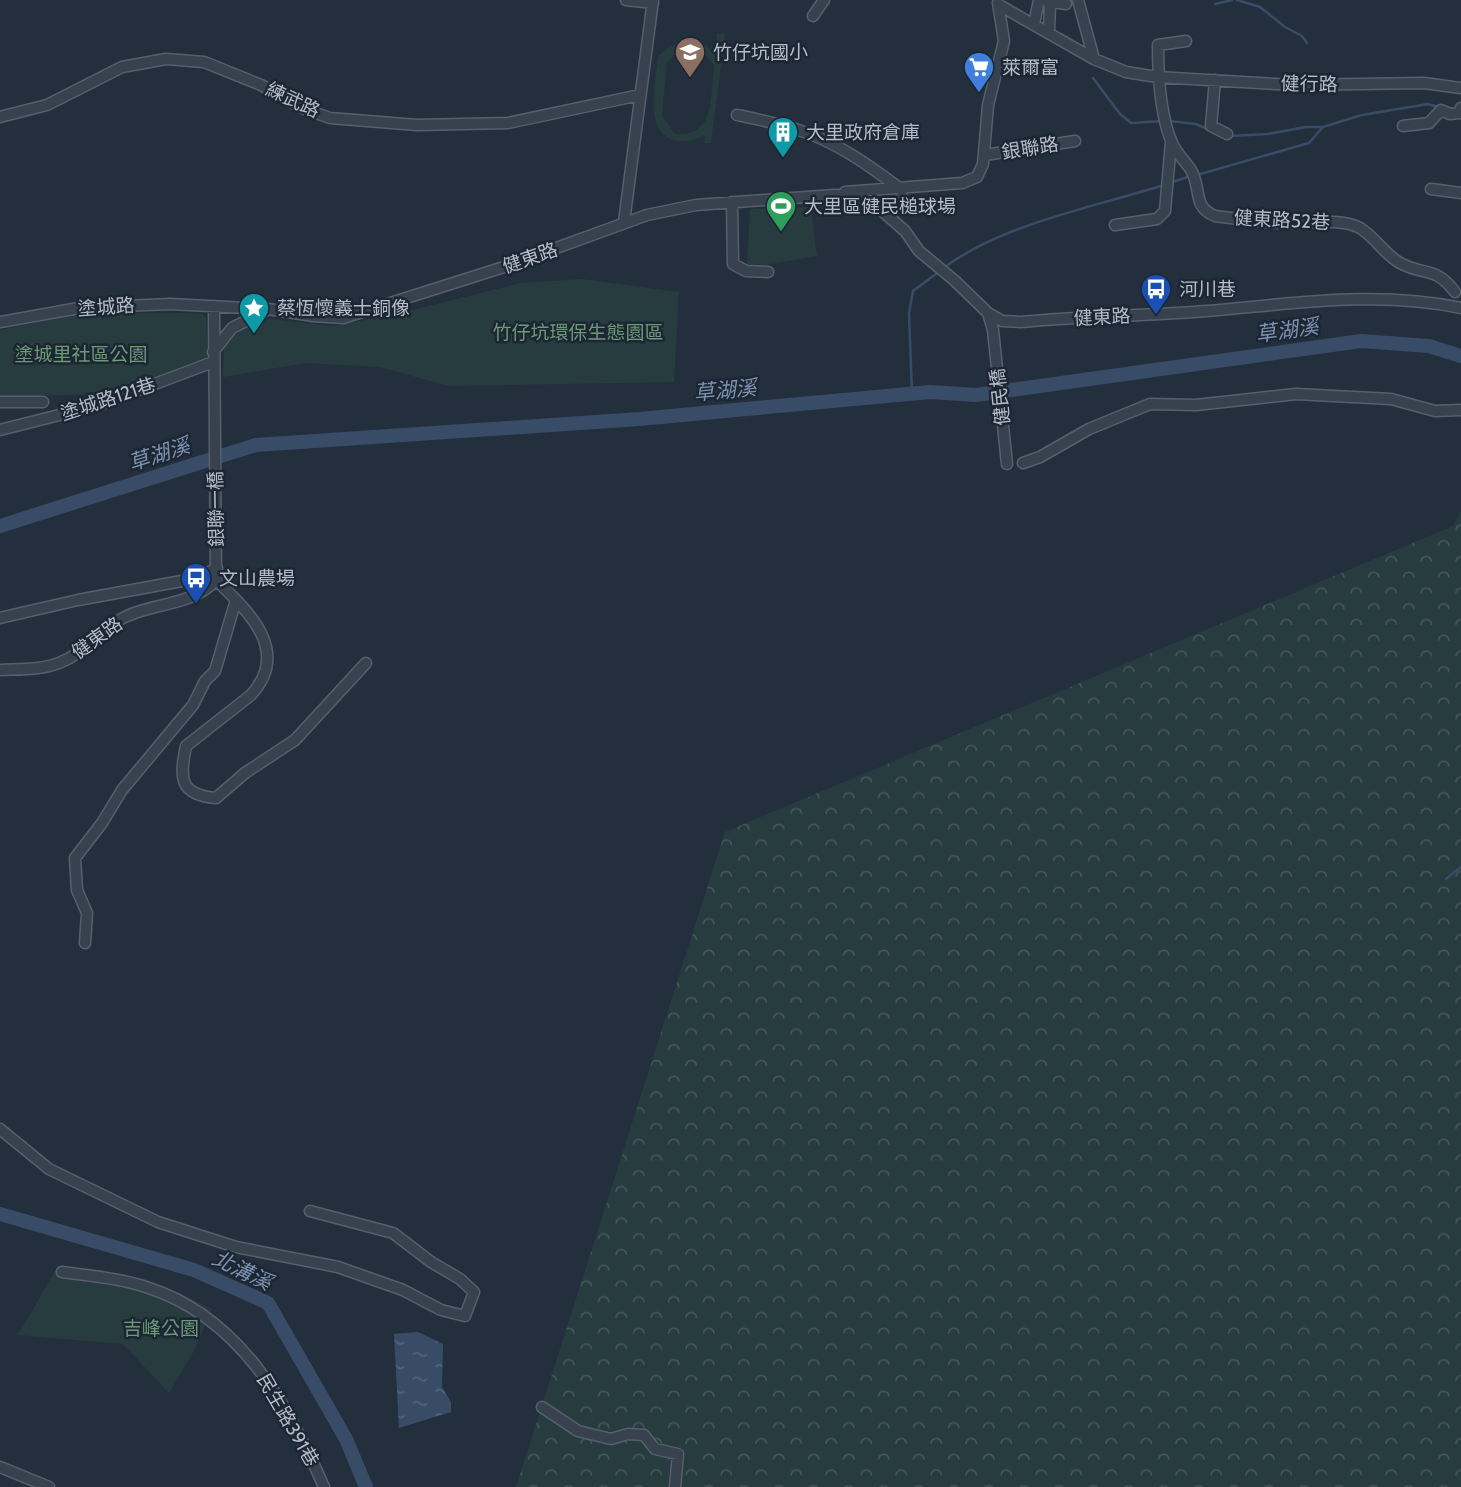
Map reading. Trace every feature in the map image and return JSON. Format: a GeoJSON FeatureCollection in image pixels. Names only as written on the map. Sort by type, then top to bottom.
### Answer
{"type":"FeatureCollection","features":[{"type":"Feature","properties":{"kind":"street"},"geometry":{"type":"LineString","coordinates":[[624,222],[653,1],[626,0]]}},
{"type":"Feature","properties":{"kind":"street"},"geometry":{"type":"LineString","coordinates":[[813,16],[824,0]]}},
{"type":"Feature","properties":{"kind":"street"},"geometry":{"type":"LineString","coordinates":[[1078,0],[1094,59]]}},
{"type":"Feature","properties":{"kind":"street"},"geometry":{"type":"LineString","coordinates":[[1044,1],[1066,4]]}},
{"type":"Feature","properties":{"kind":"street"},"geometry":{"type":"LineString","coordinates":[[1034,24],[1044,1]]}},
{"type":"Feature","properties":{"kind":"street"},"geometry":{"type":"LineString","coordinates":[[1044,1],[1049,32]]}},
{"type":"Feature","properties":{"kind":"street"},"geometry":{"type":"LineString","coordinates":[[985,155],[988,105],[1004,41],[998,2]]}},
{"type":"Feature","properties":{"kind":"street","name":"健行路"},"geometry":{"type":"LineString","coordinates":[[998,2],[1094,59],[1126,72],[1157,77],[1293,85],[1424,83],[1461,88]]}},
{"type":"Feature","properties":{"kind":"street"},"geometry":{"type":"LineString","coordinates":[[1115,225],[1157,219],[1165,211],[1171,142],[1157,77],[1158,45],[1186,41]]}},
{"type":"Feature","properties":{"kind":"street","name":"練武路"},"geometry":{"type":"LineString","coordinates":[[0,117],[47,104],[122,67],[166,58],[204,62],[261,85],[302,108],[330,118],[417,125],[508,122],[640,95]]}},
{"type":"Feature","properties":{"kind":"street"},"geometry":{"type":"LineString","coordinates":[[1215,80],[1211,126],[1227,134]]}},
{"type":"Feature","properties":{"kind":"street"},"geometry":{"type":"LineString","coordinates":[[1403,126],[1429,123],[1441,110],[1450,114],[1460,113],[1461,108]]}},
{"type":"Feature","properties":{"kind":"street"},"geometry":{"type":"LineString","coordinates":[[737,115],[788,127],[824,140],[866,165],[899,194],[905,231]]}},
{"type":"Feature","properties":{"kind":"street","name":"銀聯路"},"geometry":{"type":"LineString","coordinates":[[985,155],[1075,141]]}},
{"type":"Feature","properties":{"kind":"street","name":"健東路52巷"},"geometry":{"type":"LineString","coordinates":[[1171,142],[1191,170],[1200,205],[1205,212],[1215,216],[1280,223],[1343,223],[1359,227],[1382,250],[1402,264],[1437,274],[1458,287]]}},
{"type":"Feature","properties":{"kind":"street","name":"健東路"},"geometry":{"type":"LineString","coordinates":[[834,195],[858,189],[878,189],[899,194],[916,187],[962,183],[980,174],[985,155]]}},
{"type":"Feature","properties":{"kind":"street"},"geometry":{"type":"LineString","coordinates":[[899,194],[895,208],[884,206],[882,194],[899,194],[911,194],[916,187]]}},
{"type":"Feature","properties":{"kind":"street"},"geometry":{"type":"LineString","coordinates":[[1431,189],[1461,192]]}},
{"type":"Feature","properties":{"kind":"street","name":"健東路"},"geometry":{"type":"LineString","coordinates":[[214,306],[268,309],[313,316],[350,316],[565,247],[624,222],[682,207],[834,195],[853,196],[884,206]]}},
{"type":"Feature","properties":{"kind":"street"},"geometry":{"type":"LineString","coordinates":[[732,202],[733,264],[746,271],[768,272]]}},
{"type":"Feature","properties":{"kind":"street","name":"健東路"},"geometry":{"type":"LineString","coordinates":[[869,202],[884,211],[905,231],[919,251],[988,313],[1002,321],[1183,313],[1302,302],[1378,300],[1456,307]]}},
{"type":"Feature","properties":{"kind":"street"},"geometry":{"type":"LineString","coordinates":[[1456,307],[1458,287]]}},
{"type":"Feature","properties":{"kind":"street","name":"塗城路"},"geometry":{"type":"LineString","coordinates":[[0,322],[79,308],[137,305],[214,306]]}},
{"type":"Feature","properties":{"kind":"street"},"geometry":{"type":"LineString","coordinates":[[213,360],[214,306]]}},
{"type":"Feature","properties":{"kind":"street"},"geometry":{"type":"LineString","coordinates":[[213,360],[232,328],[268,309]]}},
{"type":"Feature","properties":{"kind":"street","name":"健民橋"},"geometry":{"type":"LineString","coordinates":[[988,313],[993,330],[1007,464]]}},
{"type":"Feature","properties":{"kind":"street","name":"塗城路121巷"},"geometry":{"type":"LineString","coordinates":[[0,430],[99,405],[213,360]]}},
{"type":"Feature","properties":{"kind":"street","name":"銀聯一橋"},"geometry":{"type":"LineString","coordinates":[[213,360],[217,568]]}},
{"type":"Feature","properties":{"kind":"street"},"geometry":{"type":"LineString","coordinates":[[1023,463],[1040,457],[1089,429],[1150,404],[1196,405],[1296,394],[1391,399],[1436,411],[1461,410]]}},
{"type":"Feature","properties":{"kind":"street"},"geometry":{"type":"LineString","coordinates":[[0,402],[43,401]]}},
{"type":"Feature","properties":{"kind":"street"},"geometry":{"type":"LineString","coordinates":[[217,568],[216,580],[236,600],[261,633],[269,656],[267,672],[251,695],[186,746],[183,759],[184,779],[186,787],[196,796],[216,798],[245,773],[295,740],[366,663]]}},
{"type":"Feature","properties":{"kind":"street"},"geometry":{"type":"LineString","coordinates":[[0,618],[78,600],[198,578],[217,568]]}},
{"type":"Feature","properties":{"kind":"street","name":"健東路"},"geometry":{"type":"LineString","coordinates":[[0,670],[57,664],[77,655],[120,619],[150,606],[196,595],[209,588],[216,580]]}},
{"type":"Feature","properties":{"kind":"street"},"geometry":{"type":"LineString","coordinates":[[85,943],[87,914],[77,890],[75,858],[102,823],[122,790],[193,705],[205,681],[215,671],[236,600]]}},
{"type":"Feature","properties":{"kind":"street"},"geometry":{"type":"LineString","coordinates":[[0,1129],[49,1168],[158,1222],[236,1247],[338,1267],[403,1290],[441,1310],[465,1316],[474,1292],[393,1233],[310,1211]]}},
{"type":"Feature","properties":{"kind":"street","name":"民生路391巷"},"geometry":{"type":"LineString","coordinates":[[62,1272],[145,1286],[200,1311],[249,1355],[283,1405],[324,1487]]}},
{"type":"Feature","properties":{"kind":"street"},"geometry":{"type":"LineString","coordinates":[[542,1407],[578,1431],[611,1439],[628,1434],[644,1435],[655,1449],[678,1454],[675,1487]]}},
{"type":"Feature","properties":{"kind":"street"},"geometry":{"type":"LineString","coordinates":[[0,1467],[49,1487]]}},
{"type":"Feature","properties":{"kind":"green space"},"geometry":{"type":"Polygon","coordinates":[[[717,34],[725,34],[711,143],[704,143],[705,135],[685,141],[667,137],[659,129],[655,119],[654,93],[658,57],[672,46],[686,42],[701,44],[715,53],[717,34]],[[688,48],[667,62],[662,116],[675,134],[698,129],[704,122],[711,102],[714,66],[704,53],[688,48]]]}},
{"type":"Feature","properties":{"kind":"green space","name":"大里區健民槌球場"},"geometry":{"type":"Polygon","coordinates":[[[811,207],[817,256],[766,265],[747,264],[750,209],[811,207]]]}},
{"type":"Feature","properties":{"kind":"green space","name":"竹仔坑環保生態園區"},"geometry":{"type":"Polygon","coordinates":[[[582,279],[679,292],[674,382],[448,386],[380,367],[306,363],[223,377],[224,346],[241,330],[255,322],[269,319],[332,326],[397,314],[521,283],[582,279]]]}},
{"type":"Feature","properties":{"kind":"green space","name":"塗城里社區公園"},"geometry":{"type":"Polygon","coordinates":[[[77,314],[203,314],[206,318],[206,357],[167,373],[99,394],[0,397],[0,330],[77,314]]]}},
{"type":"Feature","properties":{"kind":"green space"},"geometry":{"type":"Polygon","coordinates":[[[1461,510],[1461,1487],[516,1487],[725,832],[1453,526],[1461,510]]]}},
{"type":"Feature","properties":{"kind":"green space","name":"吉峰公園"},"geometry":{"type":"Polygon","coordinates":[[[58,1266],[157,1284],[212,1309],[194,1351],[169,1393],[123,1344],[18,1335],[58,1266]]]}},
{"type":"Feature","properties":{"kind":"water"},"geometry":{"type":"Polygon","coordinates":[[[418,1332],[443,1344],[442,1387],[451,1402],[451,1412],[399,1428],[394,1334],[418,1332]]]}},
{"type":"Feature","properties":{"kind":"waterway"},"geometry":{"type":"LineString","coordinates":[[1215,4],[1232,0]]}},
{"type":"Feature","properties":{"kind":"waterway"},"geometry":{"type":"LineString","coordinates":[[1237,0],[1260,7],[1285,27],[1302,36],[1307,43]]}},
{"type":"Feature","properties":{"kind":"waterway"},"geometry":{"type":"LineString","coordinates":[[1093,78],[1120,114],[1131,123],[1163,121]]}},
{"type":"Feature","properties":{"kind":"waterway"},"geometry":{"type":"LineString","coordinates":[[1197,175],[1309,143],[1323,127],[1362,115],[1428,104],[1438,107]]}},
{"type":"Feature","properties":{"kind":"waterway"},"geometry":{"type":"LineString","coordinates":[[1170,121],[1196,124],[1207,129]]}},
{"type":"Feature","properties":{"kind":"waterway"},"geometry":{"type":"LineString","coordinates":[[1230,136],[1323,127]]}},
{"type":"Feature","properties":{"kind":"waterway"},"geometry":{"type":"LineString","coordinates":[[1170,183],[1190,176]]}},
{"type":"Feature","properties":{"kind":"waterway"},"geometry":{"type":"LineString","coordinates":[[945,267],[968,252],[1021,228],[1164,185]]}},
{"type":"Feature","properties":{"kind":"waterway"},"geometry":{"type":"LineString","coordinates":[[912,393],[909,313],[913,291],[940,271]]}},
{"type":"Feature","properties":{"kind":"waterway","name":"草湖溪"},"geometry":{"type":"LineString","coordinates":[[0,526],[256,445],[639,419],[930,392],[976,395],[1361,341],[1429,346],[1461,356]]}},
{"type":"Feature","properties":{"kind":"waterway"},"geometry":{"type":"LineString","coordinates":[[1446,879],[1461,867]]}},
{"type":"Feature","properties":{"kind":"waterway","name":"北溝溪"},"geometry":{"type":"LineString","coordinates":[[0,1214],[194,1270],[268,1303],[346,1439],[366,1487]]}},
{"type":"Feature","properties":{"kind":"place","name":"竹仔坑國小"},"geometry":{"type":"Point","coordinates":[690,79]}},
{"type":"Feature","properties":{"kind":"place","name":"萊爾富"},"geometry":{"type":"Point","coordinates":[979,94]}},
{"type":"Feature","properties":{"kind":"place","name":"大里政府倉庫"},"geometry":{"type":"Point","coordinates":[783,159]}},
{"type":"Feature","properties":{"kind":"place","name":"大里區健民槌球場"},"geometry":{"type":"Point","coordinates":[781,233]}},
{"type":"Feature","properties":{"kind":"place","name":"河川巷"},"geometry":{"type":"Point","coordinates":[1156,316]}},
{"type":"Feature","properties":{"kind":"place","name":"蔡恆懷義士銅像"},"geometry":{"type":"Point","coordinates":[254,335]}},
{"type":"Feature","properties":{"kind":"place","name":"文山農場"},"geometry":{"type":"Point","coordinates":[196,605]}}]}
